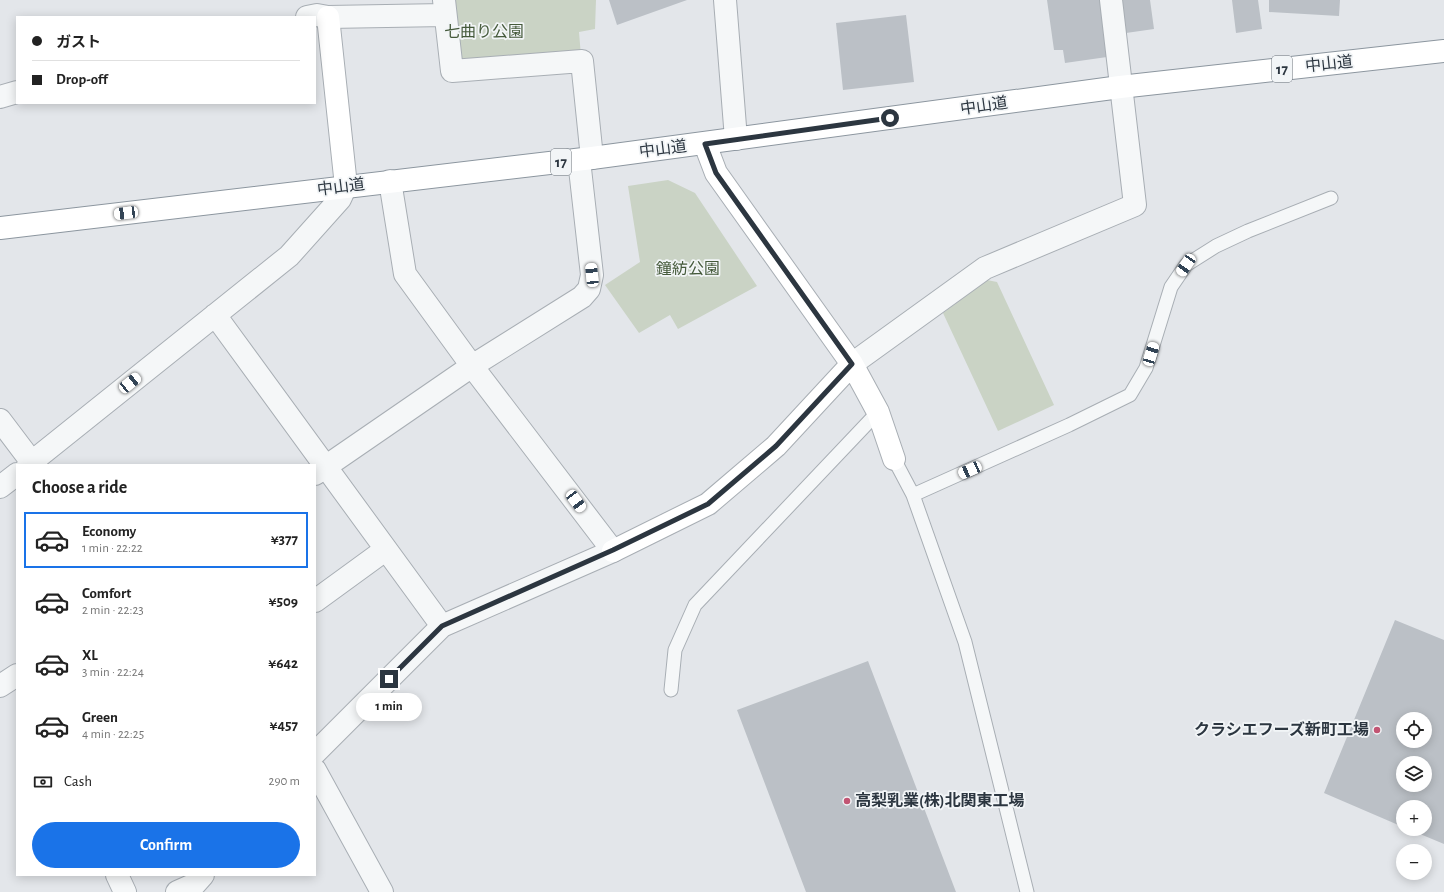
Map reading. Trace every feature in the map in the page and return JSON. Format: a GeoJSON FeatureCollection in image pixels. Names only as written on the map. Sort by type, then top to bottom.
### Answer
{"type":"FeatureCollection","features":[{"type":"Feature","properties":{"kind":"main road"},"geometry":{"type":"LineString","coordinates":[[321,11],[346,186]]}},
{"type":"Feature","properties":{"kind":"main road","name":"中山道"},"geometry":{"type":"LineString","coordinates":[[0,228],[346,186],[586,159],[1120,87],[1444,51]]}},
{"type":"Feature","properties":{"kind":"main road"},"geometry":{"type":"LineString","coordinates":[[705,144],[716,173],[852,364],[878,412],[894,459]]}},
{"type":"Feature","properties":{"kind":"main road"},"geometry":{"type":"LineString","coordinates":[[613,550],[708,504],[776,446],[852,364]]}},
{"type":"Feature","properties":{"kind":"street"},"geometry":{"type":"LineString","coordinates":[[725,0],[736,139]]}},
{"type":"Feature","properties":{"kind":"street"},"geometry":{"type":"LineString","coordinates":[[852,364],[985,268],[1135,205],[1111,0]]}},
{"type":"Feature","properties":{"kind":"street"},"geometry":{"type":"LineString","coordinates":[[321,11],[444,7],[452,71],[582,61],[592,275],[589,289],[582,297],[472,366],[320,470],[386,550],[442,626]]}},
{"type":"Feature","properties":{"kind":"street"},"geometry":{"type":"LineString","coordinates":[[0,97],[16,92]]}},
{"type":"Feature","properties":{"kind":"street"},"geometry":{"type":"LineString","coordinates":[[316,752],[442,626],[613,550],[472,366],[405,274],[390,182]]}},
{"type":"Feature","properties":{"kind":"street"},"geometry":{"type":"LineString","coordinates":[[30,464],[289,256],[340,199],[346,186]]}},
{"type":"Feature","properties":{"kind":"street"},"geometry":{"type":"LineString","coordinates":[[215,315],[316,464]]}},
{"type":"Feature","properties":{"kind":"street"},"geometry":{"type":"LineString","coordinates":[[0,420],[27,464]]}},
{"type":"Feature","properties":{"kind":"street"},"geometry":{"type":"LineString","coordinates":[[0,487],[16,475]]}},
{"type":"Feature","properties":{"kind":"street"},"geometry":{"type":"LineString","coordinates":[[316,600],[386,550]]}},
{"type":"Feature","properties":{"kind":"street"},"geometry":{"type":"LineString","coordinates":[[0,686],[16,676]]}},
{"type":"Feature","properties":{"kind":"street"},"geometry":{"type":"LineString","coordinates":[[316,772],[382,892]]}},
{"type":"Feature","properties":{"kind":"street"},"geometry":{"type":"LineString","coordinates":[[117,876],[125,892]]}},
{"type":"Feature","properties":{"kind":"street"},"geometry":{"type":"LineString","coordinates":[[177,892],[195,884],[202,876]]}},
{"type":"Feature","properties":{"kind":"lane"},"geometry":{"type":"LineString","coordinates":[[913,495],[1069,425],[1130,395],[1146,368],[1171,287],[1186,265],[1216,246],[1248,230],[1331,198]]}},
{"type":"Feature","properties":{"kind":"lane"},"geometry":{"type":"LineString","coordinates":[[671,690],[675,650],[696,605],[878,412]]}},
{"type":"Feature","properties":{"kind":"lane"},"geometry":{"type":"LineString","coordinates":[[894,459],[913,495],[965,642],[1027,892]]}},
{"type":"Feature","properties":{"kind":"green space","name":"七曲り公園"},"geometry":{"type":"Polygon","coordinates":[[[448,0],[596,0],[595,29],[579,32],[581,56],[455,67],[448,0]]]}},
{"type":"Feature","properties":{"kind":"green space","name":"鐘紡公園"},"geometry":{"type":"Polygon","coordinates":[[[668,180],[695,193],[757,286],[678,329],[670,315],[639,333],[605,285],[640,262],[628,186],[668,180]]]}},
{"type":"Feature","properties":{"kind":"green space"},"geometry":{"type":"Polygon","coordinates":[[[987,280],[997,282],[1054,405],[998,431],[943,313],[987,280]]]}},
{"type":"Feature","properties":{"kind":"building"},"geometry":{"type":"Polygon","coordinates":[[[609,0],[687,0],[617,25],[609,0]]]}},
{"type":"Feature","properties":{"kind":"building"},"geometry":{"type":"Polygon","coordinates":[[[1047,0],[1106,0],[1114,56],[1065,63],[1063,50],[1054,50],[1047,0]]]}},
{"type":"Feature","properties":{"kind":"building"},"geometry":{"type":"Polygon","coordinates":[[[1122,0],[1150,0],[1154,29],[1126,33],[1122,0]]]}},
{"type":"Feature","properties":{"kind":"building"},"geometry":{"type":"Polygon","coordinates":[[[1232,0],[1258,0],[1262,29],[1236,33],[1232,0]]]}},
{"type":"Feature","properties":{"kind":"building"},"geometry":{"type":"Polygon","coordinates":[[[1269,0],[1340,0],[1339,16],[1269,12],[1269,0]]]}},
{"type":"Feature","properties":{"kind":"building"},"geometry":{"type":"Polygon","coordinates":[[[906,15],[914,82],[843,90],[836,23],[906,15]]]}},
{"type":"Feature","properties":{"kind":"building","name":"クラシエフーズ新町工場"},"geometry":{"type":"Polygon","coordinates":[[[1395,620],[1444,640],[1444,844],[1425,836],[1432,836],[1432,800],[1396,800],[1396,824],[1324,793],[1395,620]]]}},
{"type":"Feature","properties":{"kind":"building","name":"高梨乳業(株)北関東工場"},"geometry":{"type":"Polygon","coordinates":[[[868,661],[956,892],[806,892],[737,710],[868,661]]]}},
{"type":"Feature","properties":{"kind":"place","name":"クラシエフーズ新町工場"},"geometry":{"type":"Point","coordinates":[1377,730]}},
{"type":"Feature","properties":{"kind":"place","name":"高梨乳業(株)北関東工場"},"geometry":{"type":"Point","coordinates":[847,801]}},
{"type":"Feature","properties":{"kind":"route"},"geometry":{"type":"LineString","coordinates":[[389,679],[442,626],[613,550],[708,504],[776,446],[852,364],[716,173],[705,144],[890,118]]}}]}
